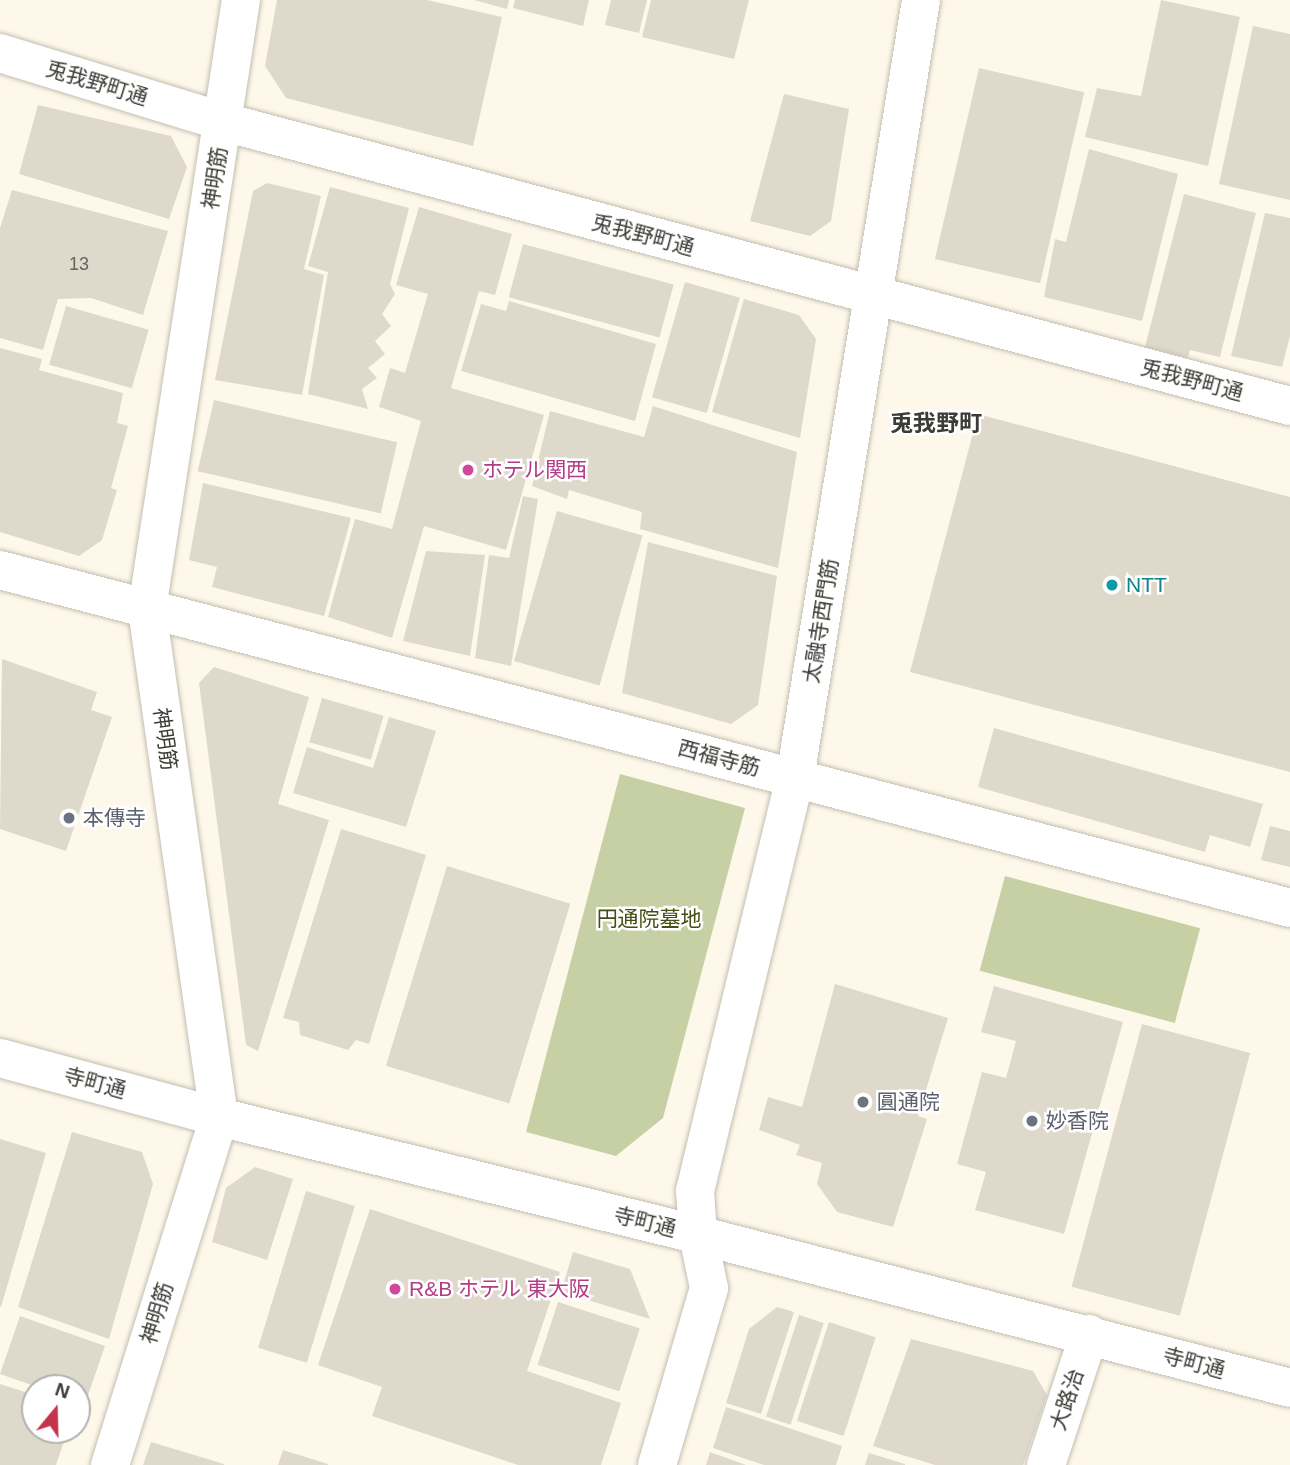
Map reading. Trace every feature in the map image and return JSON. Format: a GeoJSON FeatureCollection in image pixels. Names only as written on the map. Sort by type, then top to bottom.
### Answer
{"type":"FeatureCollection","features":[{"type":"Feature","properties":{"kind":"street","name":"神明筋"},"geometry":{"type":"LineString","coordinates":[[110,1465],[219,1117],[147,609],[241,0]]}},
{"type":"Feature","properties":{"kind":"street","name":"太融寺西門筋"},"geometry":{"type":"LineString","coordinates":[[657,1465],[709,1288],[698,1235],[695,1191],[795,778],[921,0]]}},
{"type":"Feature","properties":{"kind":"street","name":"兎我野町通"},"geometry":{"type":"LineString","coordinates":[[0,53],[224,122],[1290,406]]}},
{"type":"Feature","properties":{"kind":"street","name":"西福寺筋"},"geometry":{"type":"LineString","coordinates":[[0,570],[1290,908]]}},
{"type":"Feature","properties":{"kind":"street","name":"寺町通"},"geometry":{"type":"LineString","coordinates":[[0,1058],[219,1117],[698,1235],[1290,1388]]}},
{"type":"Feature","properties":{"kind":"street","name":"大路治"},"geometry":{"type":"LineString","coordinates":[[1046,1465],[1088,1334]]}},
{"type":"Feature","properties":{"kind":"green space","name":"円通院墓地"},"geometry":{"type":"Polygon","coordinates":[[[620,774],[745,808],[663,1118],[616,1156],[526,1132],[620,774]]]}},
{"type":"Feature","properties":{"kind":"green space"},"geometry":{"type":"Polygon","coordinates":[[[1005,876],[1200,928],[1175,1023],[980,971],[1005,876]]]}},
{"type":"Feature","properties":{"kind":"building"},"geometry":{"type":"Polygon","coordinates":[[[277,0],[427,0],[502,17],[473,146],[286,98],[265,66],[277,0]]]}},
{"type":"Feature","properties":{"kind":"building"},"geometry":{"type":"Polygon","coordinates":[[[474,0],[509,0],[507,9],[474,0]]]}},
{"type":"Feature","properties":{"kind":"building"},"geometry":{"type":"Polygon","coordinates":[[[515,0],[589,0],[583,26],[513,8],[515,0]]]}},
{"type":"Feature","properties":{"kind":"building"},"geometry":{"type":"Polygon","coordinates":[[[611,0],[647,0],[639,33],[605,25],[611,0]]]}},
{"type":"Feature","properties":{"kind":"building"},"geometry":{"type":"Polygon","coordinates":[[[651,0],[749,0],[734,59],[642,37],[651,0]]]}},
{"type":"Feature","properties":{"kind":"building"},"geometry":{"type":"Polygon","coordinates":[[[1161,0],[1240,17],[1208,166],[1085,137],[1097,88],[1141,96],[1161,0]]]}},
{"type":"Feature","properties":{"kind":"building"},"geometry":{"type":"Polygon","coordinates":[[[1253,26],[1290,34],[1290,200],[1219,184],[1253,26]]]}},
{"type":"Feature","properties":{"kind":"building"},"geometry":{"type":"Polygon","coordinates":[[[979,68],[1084,92],[1040,283],[935,259],[979,68]]]}},
{"type":"Feature","properties":{"kind":"building"},"geometry":{"type":"Polygon","coordinates":[[[784,94],[849,109],[831,221],[810,236],[750,221],[784,94]]]}},
{"type":"Feature","properties":{"kind":"building"},"geometry":{"type":"Polygon","coordinates":[[[38,105],[171,136],[187,167],[169,219],[19,174],[38,105]]]}},
{"type":"Feature","properties":{"kind":"building"},"geometry":{"type":"Polygon","coordinates":[[[1089,149],[1178,174],[1142,321],[1044,297],[1055,239],[1066,242],[1089,149]]]}},
{"type":"Feature","properties":{"kind":"building"},"geometry":{"type":"Polygon","coordinates":[[[267,183],[321,196],[304,269],[324,275],[302,395],[215,380],[253,191],[267,183]]]}},
{"type":"Feature","properties":{"kind":"building"},"geometry":{"type":"Polygon","coordinates":[[[330,187],[409,208],[390,284],[395,294],[382,314],[391,326],[375,341],[385,354],[368,368],[377,378],[362,389],[368,409],[308,394],[328,272],[308,266],[330,187]]]}},
{"type":"Feature","properties":{"kind":"building"},"geometry":{"type":"Polygon","coordinates":[[[12,190],[168,231],[143,315],[91,298],[58,299],[43,350],[0,338],[0,228],[12,190]]]}},
{"type":"Feature","properties":{"kind":"building"},"geometry":{"type":"Polygon","coordinates":[[[1184,194],[1256,213],[1220,357],[1190,350],[1188,358],[1145,347],[1184,194]]]}},
{"type":"Feature","properties":{"kind":"building","name":"ホテル関西"},"geometry":{"type":"Polygon","coordinates":[[[419,207],[512,234],[495,295],[479,291],[451,388],[544,415],[506,550],[424,526],[392,638],[328,617],[355,519],[392,529],[421,421],[379,407],[390,368],[405,373],[428,294],[396,285],[419,207]]]}},
{"type":"Feature","properties":{"kind":"building"},"geometry":{"type":"Polygon","coordinates":[[[1265,213],[1290,218],[1290,336],[1282,367],[1231,356],[1265,213]]]}},
{"type":"Feature","properties":{"kind":"building"},"geometry":{"type":"Polygon","coordinates":[[[523,244],[674,284],[659,338],[509,297],[523,244]]]}},
{"type":"Feature","properties":{"kind":"building"},"geometry":{"type":"Polygon","coordinates":[[[685,282],[740,298],[707,413],[652,397],[685,282]]]}},
{"type":"Feature","properties":{"kind":"building"},"geometry":{"type":"Polygon","coordinates":[[[744,299],[799,315],[816,339],[800,438],[712,412],[744,299]]]}},
{"type":"Feature","properties":{"kind":"building"},"geometry":{"type":"Polygon","coordinates":[[[509,301],[656,344],[635,421],[461,371],[481,304],[506,311],[509,301]]]}},
{"type":"Feature","properties":{"kind":"building"},"geometry":{"type":"Polygon","coordinates":[[[66,306],[149,330],[132,388],[49,365],[66,306]]]}},
{"type":"Feature","properties":{"kind":"building"},"geometry":{"type":"Polygon","coordinates":[[[0,348],[42,359],[39,370],[123,393],[117,423],[128,426],[111,488],[117,490],[102,540],[79,556],[0,532],[0,348]]]}},
{"type":"Feature","properties":{"kind":"building"},"geometry":{"type":"Polygon","coordinates":[[[214,400],[397,442],[381,513],[198,471],[214,400]]]}},
{"type":"Feature","properties":{"kind":"building"},"geometry":{"type":"Polygon","coordinates":[[[653,406],[797,452],[778,568],[640,529],[642,512],[569,490],[567,499],[532,486],[550,411],[644,437],[653,406]]]}},
{"type":"Feature","properties":{"kind":"building","name":"NTT"},"geometry":{"type":"Polygon","coordinates":[[[978,414],[1290,497],[1290,772],[910,672],[978,414]]]}},
{"type":"Feature","properties":{"kind":"building"},"geometry":{"type":"Polygon","coordinates":[[[203,483],[351,518],[324,616],[212,587],[217,567],[189,560],[203,483]]]}},
{"type":"Feature","properties":{"kind":"building"},"geometry":{"type":"Polygon","coordinates":[[[523,496],[538,499],[511,666],[475,658],[489,555],[509,558],[523,496]]]}},
{"type":"Feature","properties":{"kind":"building"},"geometry":{"type":"Polygon","coordinates":[[[557,511],[643,536],[600,685],[514,661],[557,511]]]}},
{"type":"Feature","properties":{"kind":"building"},"geometry":{"type":"Polygon","coordinates":[[[648,542],[777,576],[758,705],[731,724],[622,693],[648,542]]]}},
{"type":"Feature","properties":{"kind":"building"},"geometry":{"type":"Polygon","coordinates":[[[426,551],[485,555],[470,656],[403,641],[426,551]]]}},
{"type":"Feature","properties":{"kind":"building"},"geometry":{"type":"Polygon","coordinates":[[[2,659],[97,692],[91,710],[112,717],[66,851],[0,829],[2,659]]]}},
{"type":"Feature","properties":{"kind":"building"},"geometry":{"type":"Polygon","coordinates":[[[214,667],[309,697],[278,804],[329,820],[258,1051],[246,1045],[199,683],[214,667]]]}},
{"type":"Feature","properties":{"kind":"building"},"geometry":{"type":"Polygon","coordinates":[[[322,698],[384,716],[371,760],[309,742],[322,698]]]}},
{"type":"Feature","properties":{"kind":"building"},"geometry":{"type":"Polygon","coordinates":[[[389,717],[436,731],[406,827],[293,793],[307,747],[373,768],[389,717]]]}},
{"type":"Feature","properties":{"kind":"building"},"geometry":{"type":"Polygon","coordinates":[[[994,728],[1263,804],[1250,847],[1210,835],[1205,852],[978,787],[994,728]]]}},
{"type":"Feature","properties":{"kind":"building"},"geometry":{"type":"Polygon","coordinates":[[[1270,826],[1290,831],[1290,867],[1261,860],[1270,826]]]}},
{"type":"Feature","properties":{"kind":"building"},"geometry":{"type":"Polygon","coordinates":[[[341,829],[426,855],[369,1044],[356,1040],[348,1050],[300,1035],[299,1022],[283,1018],[341,829]]]}},
{"type":"Feature","properties":{"kind":"building"},"geometry":{"type":"Polygon","coordinates":[[[447,866],[570,904],[509,1104],[386,1066],[447,866]]]}},
{"type":"Feature","properties":{"kind":"building","name":"圓通院"},"geometry":{"type":"Polygon","coordinates":[[[835,984],[948,1018],[918,1116],[927,1119],[893,1227],[837,1212],[817,1184],[822,1163],[796,1155],[800,1145],[759,1130],[768,1097],[802,1107],[835,984]]]}},
{"type":"Feature","properties":{"kind":"building","name":"妙香院"},"geometry":{"type":"Polygon","coordinates":[[[994,986],[1123,1022],[1064,1234],[975,1210],[986,1172],[957,1164],[982,1072],[1006,1078],[1016,1041],[981,1032],[994,986]]]}},
{"type":"Feature","properties":{"kind":"building"},"geometry":{"type":"Polygon","coordinates":[[[1142,1024],[1250,1053],[1180,1316],[1072,1287],[1142,1024]]]}},
{"type":"Feature","properties":{"kind":"building"},"geometry":{"type":"Polygon","coordinates":[[[72,1132],[142,1152],[153,1184],[109,1339],[18,1307],[72,1132]]]}},
{"type":"Feature","properties":{"kind":"building"},"geometry":{"type":"Polygon","coordinates":[[[0,1139],[46,1153],[1,1307],[0,1306],[0,1139]]]}},
{"type":"Feature","properties":{"kind":"building"},"geometry":{"type":"Polygon","coordinates":[[[255,1167],[293,1179],[267,1260],[212,1242],[226,1188],[255,1167]]]}},
{"type":"Feature","properties":{"kind":"building"},"geometry":{"type":"Polygon","coordinates":[[[306,1191],[355,1206],[307,1363],[258,1348],[306,1191]]]}},
{"type":"Feature","properties":{"kind":"building","name":"R&B ホテル 東大阪"},"geometry":{"type":"Polygon","coordinates":[[[370,1209],[560,1272],[527,1371],[621,1403],[601,1465],[518,1465],[372,1416],[382,1387],[318,1365],[370,1209]]]}},
{"type":"Feature","properties":{"kind":"building"},"geometry":{"type":"Polygon","coordinates":[[[573,1252],[630,1269],[650,1319],[561,1292],[573,1252]]]}},
{"type":"Feature","properties":{"kind":"building"},"geometry":{"type":"Polygon","coordinates":[[[558,1302],[640,1329],[619,1391],[538,1365],[558,1302]]]}},
{"type":"Feature","properties":{"kind":"building"},"geometry":{"type":"Polygon","coordinates":[[[777,1307],[794,1312],[761,1414],[726,1403],[749,1329],[777,1307]]]}},
{"type":"Feature","properties":{"kind":"building"},"geometry":{"type":"Polygon","coordinates":[[[799,1315],[824,1323],[791,1425],[766,1417],[799,1315]]]}},
{"type":"Feature","properties":{"kind":"building"},"geometry":{"type":"Polygon","coordinates":[[[20,1316],[105,1346],[91,1387],[91,1374],[21,1374],[21,1381],[0,1374],[20,1316]]]}},
{"type":"Feature","properties":{"kind":"building"},"geometry":{"type":"Polygon","coordinates":[[[829,1322],[876,1337],[843,1436],[797,1421],[829,1322]]]}},
{"type":"Feature","properties":{"kind":"building"},"geometry":{"type":"Polygon","coordinates":[[[911,1339],[1033,1371],[1047,1395],[1023,1465],[935,1465],[873,1446],[911,1339]]]}},
{"type":"Feature","properties":{"kind":"building"},"geometry":{"type":"Polygon","coordinates":[[[0,1384],[21,1391],[21,1444],[63,1444],[56,1465],[0,1465],[0,1384]]]}},
{"type":"Feature","properties":{"kind":"building"},"geometry":{"type":"Polygon","coordinates":[[[726,1407],[842,1446],[836,1465],[764,1465],[713,1448],[726,1407]]]}},
{"type":"Feature","properties":{"kind":"building"},"geometry":{"type":"Polygon","coordinates":[[[151,1442],[224,1464],[224,1465],[143,1465],[151,1442]]]}},
{"type":"Feature","properties":{"kind":"building"},"geometry":{"type":"Polygon","coordinates":[[[283,1450],[328,1464],[328,1465],[278,1465],[283,1450]]]}},
{"type":"Feature","properties":{"kind":"building"},"geometry":{"type":"Polygon","coordinates":[[[710,1452],[746,1465],[706,1465],[710,1452]]]}},
{"type":"Feature","properties":{"kind":"building"},"geometry":{"type":"Polygon","coordinates":[[[869,1453],[905,1464],[905,1465],[865,1465],[869,1453]]]}},
{"type":"Feature","properties":{"kind":"place","name":"ホテル関西"},"geometry":{"type":"Point","coordinates":[468,470]}},
{"type":"Feature","properties":{"kind":"place","name":"NTT"},"geometry":{"type":"Point","coordinates":[1112,585]}},
{"type":"Feature","properties":{"kind":"place","name":"本傳寺"},"geometry":{"type":"Point","coordinates":[69,818]}},
{"type":"Feature","properties":{"kind":"place","name":"圓通院"},"geometry":{"type":"Point","coordinates":[863,1102]}},
{"type":"Feature","properties":{"kind":"place","name":"妙香院"},"geometry":{"type":"Point","coordinates":[1032,1121]}},
{"type":"Feature","properties":{"kind":"place","name":"R&B ホテル 東大阪"},"geometry":{"type":"Point","coordinates":[395,1289]}},
{"type":"Feature","properties":{"kind":"district","name":"兎我野町"},"geometry":{"type":"Point","coordinates":[936,423]}}]}
